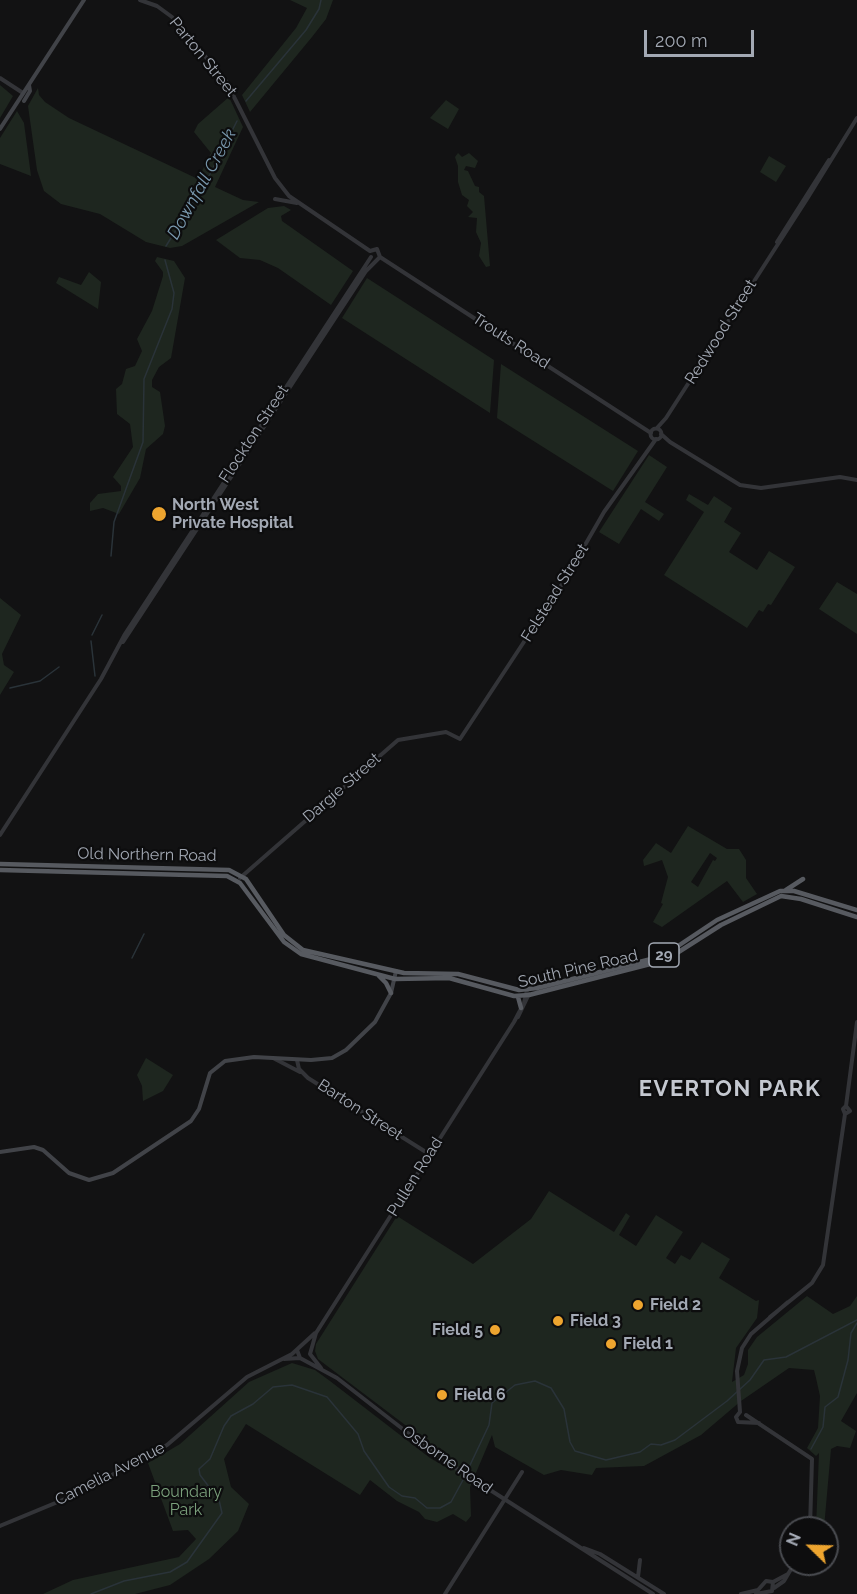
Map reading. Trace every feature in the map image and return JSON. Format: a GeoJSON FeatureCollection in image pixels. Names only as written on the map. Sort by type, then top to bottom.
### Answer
{"type":"FeatureCollection","features":[{"type":"Feature","properties":{"kind":"highway","name":"Old Northern Road"},"geometry":{"type":"LineString","coordinates":[[0,864],[218,868],[242,875]]}},
{"type":"Feature","properties":{"kind":"highway"},"geometry":{"type":"LineString","coordinates":[[120,867],[124,873]]}},
{"type":"Feature","properties":{"kind":"highway","name":"Old Northern Road"},"geometry":{"type":"LineString","coordinates":[[0,870],[222,875],[238,880]]}},
{"type":"Feature","properties":{"kind":"highway"},"geometry":{"type":"LineString","coordinates":[[242,875],[284,935],[298,948],[310,953],[396,971]]}},
{"type":"Feature","properties":{"kind":"highway","name":"South Pine Road"},"geometry":{"type":"LineString","coordinates":[[395,979],[449,978],[517,996],[663,956],[717,920],[786,890],[803,879]]}},
{"type":"Feature","properties":{"kind":"highway"},"geometry":{"type":"LineString","coordinates":[[238,880],[282,939],[293,950],[308,957],[395,979]]}},
{"type":"Feature","properties":{"kind":"highway"},"geometry":{"type":"LineString","coordinates":[[786,890],[857,910]]}},
{"type":"Feature","properties":{"kind":"highway","name":"South Pine Road"},"geometry":{"type":"LineString","coordinates":[[396,971],[415,975],[458,974],[528,993],[670,958],[717,927],[781,896],[797,897],[857,917]]}},
{"type":"Feature","properties":{"kind":"highway"},"geometry":{"type":"LineString","coordinates":[[375,973],[385,982],[391,993]]}},
{"type":"Feature","properties":{"kind":"highway"},"geometry":{"type":"LineString","coordinates":[[517,996],[521,1008]]}},
{"type":"Feature","properties":{"kind":"main road"},"geometry":{"type":"LineString","coordinates":[[0,129],[84,0]]}},
{"type":"Feature","properties":{"kind":"main road"},"geometry":{"type":"LineString","coordinates":[[24,101],[30,91],[29,84]]}},
{"type":"Feature","properties":{"kind":"main road"},"geometry":{"type":"LineString","coordinates":[[0,1152],[34,1148],[43,1150],[69,1173],[89,1180],[99,1179],[113,1173],[191,1121],[199,1109],[207,1079],[218,1065],[233,1058],[297,1060],[332,1058],[346,1050],[375,1022],[391,993],[396,971]]}},
{"type":"Feature","properties":{"kind":"street","name":"Parton Street"},"geometry":{"type":"LineString","coordinates":[[140,0],[161,9],[172,17],[226,81],[273,173],[285,192],[297,203]]}},
{"type":"Feature","properties":{"kind":"street"},"geometry":{"type":"LineString","coordinates":[[0,78],[23,93]]}},
{"type":"Feature","properties":{"kind":"street","name":"Redwood Street"},"geometry":{"type":"LineString","coordinates":[[656,434],[857,118]]}},
{"type":"Feature","properties":{"kind":"street"},"geometry":{"type":"LineString","coordinates":[[274,199],[297,203],[370,251],[373,258],[380,257]]}},
{"type":"Feature","properties":{"kind":"street","name":"Trouts Road"},"geometry":{"type":"LineString","coordinates":[[370,251],[377,249],[381,252],[380,257],[733,482],[749,488],[761,488],[840,477],[857,480]]}},
{"type":"Feature","properties":{"kind":"street","name":"Flockton Street"},"geometry":{"type":"LineString","coordinates":[[0,835],[373,258]]}},
{"type":"Feature","properties":{"kind":"street","name":"Felstead Street"},"geometry":{"type":"LineString","coordinates":[[460,739],[656,434]]}},
{"type":"Feature","properties":{"kind":"street","name":"Dargie Street"},"geometry":{"type":"LineString","coordinates":[[238,880],[398,740],[447,732],[460,739]]}},
{"type":"Feature","properties":{"kind":"street","name":"Pullen Road"},"geometry":{"type":"LineString","coordinates":[[514,1022],[528,993]]}},
{"type":"Feature","properties":{"kind":"street","name":"Pullen Road"},"geometry":{"type":"LineString","coordinates":[[297,1350],[316,1333],[526,1006],[528,993]]}},
{"type":"Feature","properties":{"kind":"street"},"geometry":{"type":"LineString","coordinates":[[810,1516],[812,1459],[740,1412],[737,1376],[739,1356],[745,1341],[819,1274],[826,1248],[845,1114],[850,1111],[846,1106],[857,1022]]}},
{"type":"Feature","properties":{"kind":"street"},"geometry":{"type":"LineString","coordinates":[[275,1059],[303,1074]]}},
{"type":"Feature","properties":{"kind":"street","name":"Barton Street"},"geometry":{"type":"LineString","coordinates":[[297,1060],[303,1074],[429,1155]]}},
{"type":"Feature","properties":{"kind":"street","name":"Pullen Road"},"geometry":{"type":"LineString","coordinates":[[310,1352],[316,1333]]}},
{"type":"Feature","properties":{"kind":"street"},"geometry":{"type":"LineString","coordinates":[[283,1359],[301,1358],[310,1352],[302,1346]]}},
{"type":"Feature","properties":{"kind":"street"},"geometry":{"type":"LineString","coordinates":[[283,1359],[297,1350],[301,1358]]}},
{"type":"Feature","properties":{"kind":"street","name":"Osborne Road"},"geometry":{"type":"LineString","coordinates":[[310,1352],[321,1368]]}},
{"type":"Feature","properties":{"kind":"street","name":"Osborne Road"},"geometry":{"type":"LineString","coordinates":[[301,1358],[321,1368],[450,1465],[653,1594]]}},
{"type":"Feature","properties":{"kind":"street","name":"Camelia Avenue"},"geometry":{"type":"LineString","coordinates":[[0,1526],[77,1494],[178,1438],[247,1377],[283,1359]]}},
{"type":"Feature","properties":{"kind":"street"},"geometry":{"type":"LineString","coordinates":[[740,1412],[736,1416],[736,1421],[741,1424],[746,1421],[759,1423]]}},
{"type":"Feature","properties":{"kind":"street"},"geometry":{"type":"LineString","coordinates":[[746,1415],[746,1421]]}},
{"type":"Feature","properties":{"kind":"street"},"geometry":{"type":"LineString","coordinates":[[445,1594],[522,1472]]}},
{"type":"Feature","properties":{"kind":"street","name":"Osborne Road"},"geometry":{"type":"LineString","coordinates":[[578,1545],[600,1554],[664,1594]]}},
{"type":"Feature","properties":{"kind":"street"},"geometry":{"type":"LineString","coordinates":[[638,1578],[640,1560]]}},
{"type":"Feature","properties":{"kind":"street"},"geometry":{"type":"LineString","coordinates":[[756,1594],[764,1589],[766,1581],[773,1582],[784,1576]]}},
{"type":"Feature","properties":{"kind":"street"},"geometry":{"type":"LineString","coordinates":[[741,1594],[764,1589],[771,1592],[787,1576]]}},
{"type":"Feature","properties":{"kind":"street"},"geometry":{"type":"LineString","coordinates":[[773,1582],[774,1588]]}},
{"type":"Feature","properties":{"kind":"green space"},"geometry":{"type":"Polygon","coordinates":[[[290,0],[333,0],[326,19],[250,112],[242,95],[296,28],[307,8],[290,0]]]}},
{"type":"Feature","properties":{"kind":"green space"},"geometry":{"type":"Polygon","coordinates":[[[0,85],[13,96],[0,118],[0,85]]]}},
{"type":"Feature","properties":{"kind":"green space"},"geometry":{"type":"Polygon","coordinates":[[[38,88],[39,95],[45,102],[69,118],[198,179],[211,153],[194,132],[198,124],[229,97],[243,127],[215,187],[243,200],[259,202],[182,246],[170,248],[146,242],[100,214],[61,204],[44,191],[37,170],[28,106],[38,88]]]}},
{"type":"Feature","properties":{"kind":"green space"},"geometry":{"type":"Polygon","coordinates":[[[446,100],[459,109],[448,129],[430,118],[446,100]]]}},
{"type":"Feature","properties":{"kind":"green space"},"geometry":{"type":"Polygon","coordinates":[[[17,111],[24,123],[31,176],[0,164],[0,138],[17,111]]]}},
{"type":"Feature","properties":{"kind":"green space"},"geometry":{"type":"Polygon","coordinates":[[[458,153],[462,157],[469,153],[478,161],[475,168],[466,166],[464,170],[468,171],[475,186],[479,187],[479,192],[484,196],[490,266],[486,267],[479,256],[481,243],[476,232],[477,218],[468,217],[473,212],[467,206],[469,200],[462,195],[458,182],[458,166],[455,157],[458,153]]]}},
{"type":"Feature","properties":{"kind":"green space"},"geometry":{"type":"Polygon","coordinates":[[[769,156],[786,166],[776,182],[760,172],[769,156]]]}},
{"type":"Feature","properties":{"kind":"green space"},"geometry":{"type":"Polygon","coordinates":[[[284,206],[291,210],[281,216],[282,221],[353,271],[331,305],[278,268],[260,260],[240,258],[216,240],[268,208],[284,206]]]}},
{"type":"Feature","properties":{"kind":"green space"},"geometry":{"type":"Polygon","coordinates":[[[157,257],[174,261],[185,278],[171,358],[159,367],[152,380],[152,387],[160,392],[165,426],[163,434],[146,449],[140,478],[119,514],[103,508],[90,511],[90,503],[98,494],[121,491],[121,486],[113,477],[133,447],[130,424],[117,414],[116,389],[122,384],[126,369],[135,366],[142,351],[137,339],[152,311],[163,276],[163,272],[155,261],[157,257]]]}},
{"type":"Feature","properties":{"kind":"green space"},"geometry":{"type":"Polygon","coordinates":[[[89,272],[101,282],[98,309],[56,283],[59,277],[81,285],[89,272]]]}},
{"type":"Feature","properties":{"kind":"green space"},"geometry":{"type":"Polygon","coordinates":[[[367,278],[494,360],[490,413],[342,318],[367,278]]]}},
{"type":"Feature","properties":{"kind":"green space"},"geometry":{"type":"Polygon","coordinates":[[[501,364],[638,451],[613,491],[497,418],[501,364]]]}},
{"type":"Feature","properties":{"kind":"green space"},"geometry":{"type":"Polygon","coordinates":[[[649,455],[667,467],[645,502],[664,514],[659,521],[641,509],[619,544],[599,532],[649,455]]]}},
{"type":"Feature","properties":{"kind":"green space"},"geometry":{"type":"Polygon","coordinates":[[[689,494],[708,505],[714,496],[732,508],[724,522],[741,533],[729,552],[757,570],[769,551],[795,567],[771,605],[768,604],[763,612],[759,610],[747,628],[664,575],[704,512],[686,500],[689,494]]]}},
{"type":"Feature","properties":{"kind":"green space"},"geometry":{"type":"Polygon","coordinates":[[[837,582],[857,594],[857,634],[819,609],[837,582]]]}},
{"type":"Feature","properties":{"kind":"green space"},"geometry":{"type":"Polygon","coordinates":[[[0,598],[21,615],[2,654],[4,665],[14,672],[0,695],[0,598]]]}},
{"type":"Feature","properties":{"kind":"green space"},"geometry":{"type":"Polygon","coordinates":[[[688,826],[727,849],[739,849],[746,860],[746,878],[757,894],[743,902],[727,881],[662,927],[653,922],[663,904],[661,903],[668,877],[662,860],[644,866],[643,860],[656,843],[671,853],[688,826]],[[710,853],[691,882],[698,887],[713,860],[717,858],[710,853]]]}},
{"type":"Feature","properties":{"kind":"green space"},"geometry":{"type":"Polygon","coordinates":[[[146,1058],[173,1075],[163,1091],[143,1101],[142,1086],[137,1075],[146,1058]]]}},
{"type":"Feature","properties":{"kind":"green space","name":"Boundary Park"},"geometry":{"type":"Polygon","coordinates":[[[549,1191],[614,1232],[626,1213],[630,1216],[619,1235],[636,1246],[656,1215],[683,1232],[666,1258],[675,1264],[681,1255],[690,1260],[702,1242],[730,1259],[719,1278],[756,1301],[759,1300],[757,1318],[736,1348],[732,1382],[744,1375],[748,1364],[748,1350],[757,1337],[807,1296],[833,1314],[850,1306],[857,1296],[857,1393],[841,1421],[856,1431],[850,1448],[837,1446],[831,1449],[825,1516],[816,1516],[819,1453],[816,1456],[807,1448],[818,1428],[820,1396],[814,1370],[789,1368],[741,1401],[701,1435],[644,1466],[596,1468],[592,1475],[561,1470],[544,1475],[495,1447],[492,1435],[470,1487],[471,1516],[466,1522],[453,1514],[437,1522],[425,1519],[419,1512],[397,1501],[370,1480],[360,1495],[246,1424],[224,1459],[231,1487],[249,1504],[238,1531],[209,1559],[170,1585],[135,1594],[43,1594],[73,1580],[179,1557],[196,1539],[188,1530],[173,1531],[148,1463],[180,1444],[249,1382],[292,1363],[315,1370],[430,1458],[451,1470],[454,1462],[318,1359],[315,1351],[316,1344],[397,1216],[473,1264],[531,1219],[549,1191]]]}},
{"type":"Feature","properties":{"kind":"waterway","name":"Downfall Creek"},"geometry":{"type":"LineString","coordinates":[[246,101],[306,30],[319,9],[321,0]]}},
{"type":"Feature","properties":{"kind":"waterway","name":"Downfall Creek"},"geometry":{"type":"LineString","coordinates":[[166,246],[206,182],[237,121]]}},
{"type":"Feature","properties":{"kind":"waterway","name":"Downfall Creek"},"geometry":{"type":"LineString","coordinates":[[111,556],[114,522],[143,442],[144,379],[172,309],[174,293],[165,260]]}},
{"type":"Feature","properties":{"kind":"waterway","name":"Downfall Creek"},"geometry":{"type":"LineString","coordinates":[[92,635],[102,615]]}},
{"type":"Feature","properties":{"kind":"waterway"},"geometry":{"type":"LineString","coordinates":[[91,641],[95,676]]}},
{"type":"Feature","properties":{"kind":"waterway","name":"Downfall Creek"},"geometry":{"type":"LineString","coordinates":[[10,688],[40,681],[59,667]]}},
{"type":"Feature","properties":{"kind":"waterway"},"geometry":{"type":"LineString","coordinates":[[132,958],[144,934]]}},
{"type":"Feature","properties":{"kind":"waterway"},"geometry":{"type":"LineString","coordinates":[[91,1594],[124,1581],[170,1572],[187,1562],[222,1513],[219,1500],[200,1475],[199,1469],[210,1459],[224,1426],[231,1416],[253,1404],[273,1387],[292,1385],[327,1397],[358,1434],[364,1451],[389,1487],[402,1496],[415,1498],[427,1508],[440,1508],[451,1502],[463,1480],[489,1425],[492,1403],[515,1385],[535,1381],[551,1388],[564,1409],[570,1442],[575,1451],[606,1460],[640,1452],[651,1444],[661,1445],[675,1440],[727,1401],[750,1380],[764,1360],[786,1357],[857,1320]]}},
{"type":"Feature","properties":{"kind":"waterway"},"geometry":{"type":"LineString","coordinates":[[811,1449],[823,1427],[825,1407],[838,1397],[848,1360],[851,1333],[857,1323]]}},
{"type":"Feature","properties":{"kind":"place","name":"North West Private Hospital"},"geometry":{"type":"Point","coordinates":[159,514]}},
{"type":"Feature","properties":{"kind":"place","name":"Field 2"},"geometry":{"type":"Point","coordinates":[638,1305]}},
{"type":"Feature","properties":{"kind":"place","name":"Field 3"},"geometry":{"type":"Point","coordinates":[558,1321]}},
{"type":"Feature","properties":{"kind":"place","name":"Field 5"},"geometry":{"type":"Point","coordinates":[495,1330]}},
{"type":"Feature","properties":{"kind":"place","name":"Field 1"},"geometry":{"type":"Point","coordinates":[611,1344]}},
{"type":"Feature","properties":{"kind":"place","name":"Field 6"},"geometry":{"type":"Point","coordinates":[442,1395]}},
{"type":"Feature","properties":{"kind":"district","name":"EVERTON PARK"},"geometry":{"type":"Point","coordinates":[730,1089]}}]}
